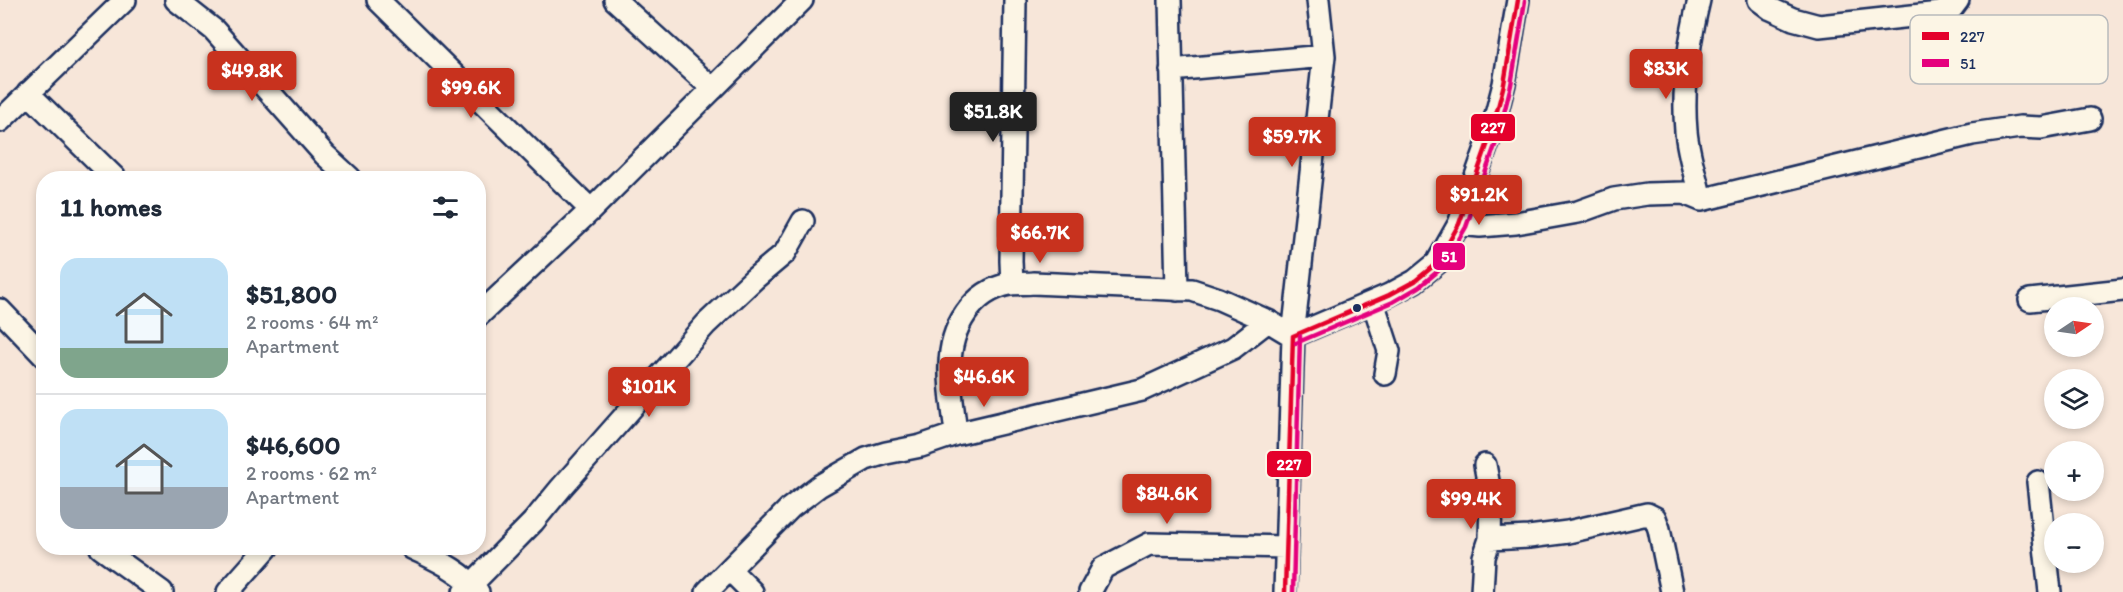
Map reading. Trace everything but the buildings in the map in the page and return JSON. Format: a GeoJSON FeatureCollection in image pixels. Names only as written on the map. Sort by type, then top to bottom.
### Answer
{"type":"FeatureCollection","features":[{"type":"Feature","properties":{"kind":"street"},"geometry":{"type":"LineString","coordinates":[[0,121],[125,0]]}},
{"type":"Feature","properties":{"kind":"street"},"geometry":{"type":"LineString","coordinates":[[177,0],[214,30],[325,155],[342,171]]}},
{"type":"Feature","properties":{"kind":"street"},"geometry":{"type":"LineString","coordinates":[[378,0],[591,210]]}},
{"type":"Feature","properties":{"kind":"street"},"geometry":{"type":"LineString","coordinates":[[615,0],[713,89]]}},
{"type":"Feature","properties":{"kind":"street"},"geometry":{"type":"LineString","coordinates":[[486,302],[591,210],[802,0]]}},
{"type":"Feature","properties":{"kind":"street"},"geometry":{"type":"LineString","coordinates":[[1012,284],[1015,0]]}},
{"type":"Feature","properties":{"kind":"street"},"geometry":{"type":"LineString","coordinates":[[1170,0],[1177,290]]}},
{"type":"Feature","properties":{"kind":"street"},"geometry":{"type":"LineString","coordinates":[[1285,592],[1293,336],[1324,56],[1318,0]]}},
{"type":"Feature","properties":{"kind":"street"},"geometry":{"type":"LineString","coordinates":[[1293,336],[1373,302],[1415,281],[1437,263],[1459,224],[1491,134],[1501,95],[1518,0]]}},
{"type":"Feature","properties":{"kind":"street"},"geometry":{"type":"LineString","coordinates":[[1698,0],[1690,40],[1685,107],[1686,132],[1701,200]]}},
{"type":"Feature","properties":{"kind":"street"},"geometry":{"type":"LineString","coordinates":[[1759,0],[1771,9],[1793,19],[1819,26],[1910,16]]}},
{"type":"Feature","properties":{"kind":"street"},"geometry":{"type":"LineString","coordinates":[[1922,15],[1941,13],[1952,8],[1958,0]]}},
{"type":"Feature","properties":{"kind":"street"},"geometry":{"type":"LineString","coordinates":[[1172,70],[1324,56]]}},
{"type":"Feature","properties":{"kind":"street"},"geometry":{"type":"LineString","coordinates":[[28,93],[108,171]]}},
{"type":"Feature","properties":{"kind":"street"},"geometry":{"type":"LineString","coordinates":[[1459,224],[1480,226],[1516,223],[1578,212],[1614,198],[1647,194],[1684,192],[1701,200],[1972,134],[2020,127],[2041,128],[2090,119]]}},
{"type":"Feature","properties":{"kind":"street"},"geometry":{"type":"LineString","coordinates":[[426,555],[442,563],[471,589],[533,522],[706,324],[785,253],[803,221]]}},
{"type":"Feature","properties":{"kind":"street"},"geometry":{"type":"LineString","coordinates":[[956,435],[950,365],[954,335],[965,313],[979,298],[995,288],[1012,284],[1203,293],[1268,321],[1293,336]]}},
{"type":"Feature","properties":{"kind":"street"},"geometry":{"type":"LineString","coordinates":[[2030,300],[2123,290]]}},
{"type":"Feature","properties":{"kind":"street"},"geometry":{"type":"LineString","coordinates":[[1373,302],[1389,351],[1385,374]]}},
{"type":"Feature","properties":{"kind":"street"},"geometry":{"type":"LineString","coordinates":[[0,310],[36,348]]}},
{"type":"Feature","properties":{"kind":"street"},"geometry":{"type":"LineString","coordinates":[[707,592],[790,508],[819,486],[866,459],[1142,390],[1233,348],[1268,321]]}},
{"type":"Feature","properties":{"kind":"street"},"geometry":{"type":"LineString","coordinates":[[1482,592],[1484,556],[1490,539],[1491,497],[1485,465]]}},
{"type":"Feature","properties":{"kind":"street"},"geometry":{"type":"LineString","coordinates":[[2038,482],[2050,592]]}},
{"type":"Feature","properties":{"kind":"street"},"geometry":{"type":"LineString","coordinates":[[1490,539],[1547,535],[1647,514],[1655,519],[1659,528],[1672,592]]}},
{"type":"Feature","properties":{"kind":"street"},"geometry":{"type":"LineString","coordinates":[[1090,592],[1103,568],[1149,544],[1285,547]]}},
{"type":"Feature","properties":{"kind":"street"},"geometry":{"type":"LineString","coordinates":[[111,555],[162,592]]}},
{"type":"Feature","properties":{"kind":"street"},"geometry":{"type":"LineString","coordinates":[[228,592],[254,555]]}},
{"type":"Feature","properties":{"kind":"street"},"geometry":{"type":"LineString","coordinates":[[730,570],[752,592]]}},
{"type":"Feature","properties":{"kind":"transit line","name":"227"},"geometry":{"type":"LineString","coordinates":[[1293,336],[1389,295],[1415,281],[1437,263],[1459,224],[1491,134],[1504,84],[1518,0]]}},
{"type":"Feature","properties":{"kind":"transit line","name":"51"},"geometry":{"type":"LineString","coordinates":[[1296,343],[1393,302],[1419,287],[1443,267],[1466,227],[1498,137],[1511,85],[1525,1]]}},
{"type":"Feature","properties":{"kind":"transit line","name":"227"},"geometry":{"type":"LineString","coordinates":[[1285,592],[1293,336]]}},
{"type":"Feature","properties":{"kind":"transit line","name":"51"},"geometry":{"type":"LineString","coordinates":[[1293,592],[1300,336]]}}]}
